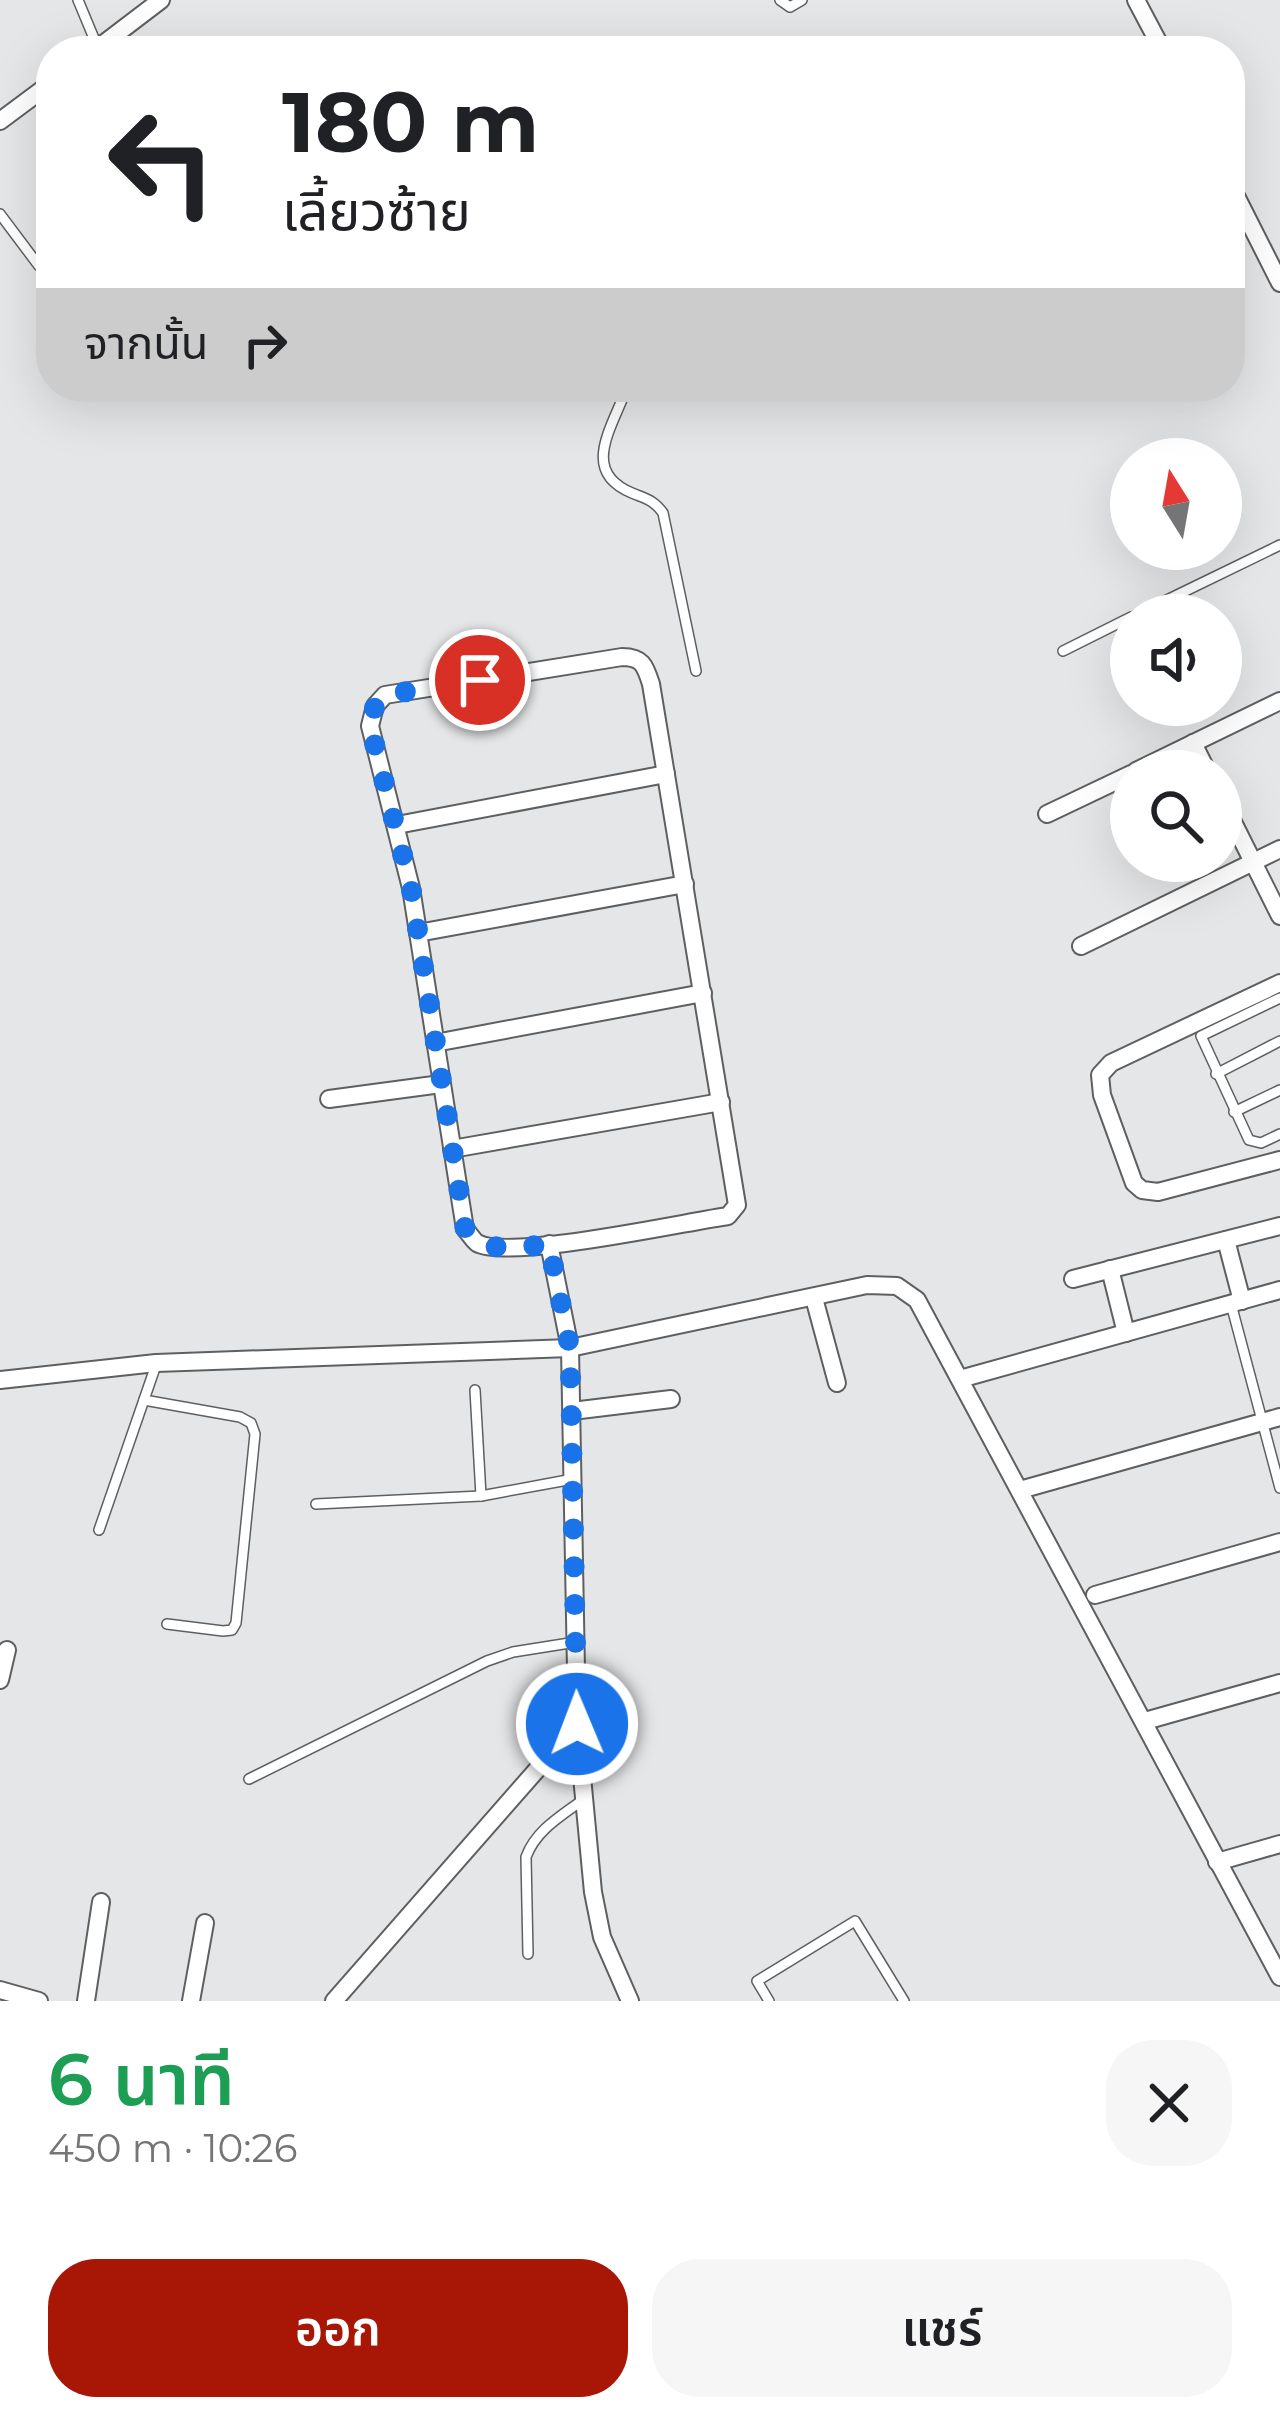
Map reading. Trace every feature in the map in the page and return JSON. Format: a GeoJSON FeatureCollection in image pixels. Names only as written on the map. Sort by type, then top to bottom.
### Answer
{"type":"FeatureCollection","features":[{"type":"Feature","properties":{"kind":"street"},"geometry":{"type":"LineString","coordinates":[[1136,0],[1154,36]]}},
{"type":"Feature","properties":{"kind":"street"},"geometry":{"type":"LineString","coordinates":[[113,36],[154,2]]}},
{"type":"Feature","properties":{"kind":"street"},"geometry":{"type":"LineString","coordinates":[[0,121],[36,94]]}},
{"type":"Feature","properties":{"kind":"street"},"geometry":{"type":"LineString","coordinates":[[1245,214],[1280,283]]}},
{"type":"Feature","properties":{"kind":"street"},"geometry":{"type":"LineString","coordinates":[[636,657],[645,665],[721,1102],[736,1205],[728,1216],[513,1248],[475,1242],[465,1228],[397,825],[370,726],[375,706],[385,695],[636,657]]}},
{"type":"Feature","properties":{"kind":"street"},"geometry":{"type":"LineString","coordinates":[[1179,750],[1280,701]]}},
{"type":"Feature","properties":{"kind":"street"},"geometry":{"type":"LineString","coordinates":[[1193,743],[1196,750]]}},
{"type":"Feature","properties":{"kind":"street"},"geometry":{"type":"LineString","coordinates":[[397,825],[666,774]]}},
{"type":"Feature","properties":{"kind":"street"},"geometry":{"type":"LineString","coordinates":[[1047,814],[1110,784]]}},
{"type":"Feature","properties":{"kind":"street"},"geometry":{"type":"LineString","coordinates":[[1242,839],[1280,916]]}},
{"type":"Feature","properties":{"kind":"street"},"geometry":{"type":"LineString","coordinates":[[1081,946],[1280,849]]}},
{"type":"Feature","properties":{"kind":"street"},"geometry":{"type":"LineString","coordinates":[[418,933],[685,884]]}},
{"type":"Feature","properties":{"kind":"street"},"geometry":{"type":"LineString","coordinates":[[1280,982],[1111,1063],[1100,1076],[1134,1183],[1142,1190],[1158,1192],[1280,1160]]}},
{"type":"Feature","properties":{"kind":"street"},"geometry":{"type":"LineString","coordinates":[[434,1043],[703,993]]}},
{"type":"Feature","properties":{"kind":"street"},"geometry":{"type":"LineString","coordinates":[[329,1099],[441,1084]]}},
{"type":"Feature","properties":{"kind":"street"},"geometry":{"type":"LineString","coordinates":[[452,1149],[721,1102]]}},
{"type":"Feature","properties":{"kind":"street"},"geometry":{"type":"LineString","coordinates":[[1073,1279],[1280,1226]]}},
{"type":"Feature","properties":{"kind":"street"},"geometry":{"type":"LineString","coordinates":[[1226,1240],[1236,1302]]}},
{"type":"Feature","properties":{"kind":"street"},"geometry":{"type":"LineString","coordinates":[[549,1244],[570,1348],[577,1724],[584,1798],[602,1937],[630,2001]]}},
{"type":"Feature","properties":{"kind":"street"},"geometry":{"type":"LineString","coordinates":[[1110,1269],[1126,1333]]}},
{"type":"Feature","properties":{"kind":"street"},"geometry":{"type":"LineString","coordinates":[[0,1380],[156,1363],[570,1348],[867,1285],[897,1286],[917,1300],[1280,1977]]}},
{"type":"Feature","properties":{"kind":"street"},"geometry":{"type":"LineString","coordinates":[[960,1379],[1280,1290]]}},
{"type":"Feature","properties":{"kind":"street"},"geometry":{"type":"LineString","coordinates":[[814,1298],[837,1383]]}},
{"type":"Feature","properties":{"kind":"street"},"geometry":{"type":"LineString","coordinates":[[572,1411],[671,1399]]}},
{"type":"Feature","properties":{"kind":"street"},"geometry":{"type":"LineString","coordinates":[[1020,1490],[1280,1417]]}},
{"type":"Feature","properties":{"kind":"street"},"geometry":{"type":"LineString","coordinates":[[1095,1595],[1280,1543]]}},
{"type":"Feature","properties":{"kind":"street"},"geometry":{"type":"LineString","coordinates":[[0,1680],[7,1650]]}},
{"type":"Feature","properties":{"kind":"street"},"geometry":{"type":"LineString","coordinates":[[1145,1721],[1280,1682]]}},
{"type":"Feature","properties":{"kind":"street"},"geometry":{"type":"LineString","coordinates":[[334,2001],[577,1724]]}},
{"type":"Feature","properties":{"kind":"street"},"geometry":{"type":"LineString","coordinates":[[1217,1862],[1280,1844]]}},
{"type":"Feature","properties":{"kind":"street"},"geometry":{"type":"LineString","coordinates":[[86,2001],[100,1902]]}},
{"type":"Feature","properties":{"kind":"street"},"geometry":{"type":"LineString","coordinates":[[190,2001],[205,1923]]}},
{"type":"Feature","properties":{"kind":"street"},"geometry":{"type":"LineString","coordinates":[[0,1990],[39,2001]]}},
{"type":"Feature","properties":{"kind":"lane"},"geometry":{"type":"LineString","coordinates":[[78,0],[91,36]]}},
{"type":"Feature","properties":{"kind":"lane"},"geometry":{"type":"LineString","coordinates":[[780,6],[802,0]]}},
{"type":"Feature","properties":{"kind":"lane"},"geometry":{"type":"LineString","coordinates":[[0,214],[36,262]]}},
{"type":"Feature","properties":{"kind":"lane"},"geometry":{"type":"LineString","coordinates":[[622,402],[601,459],[603,474],[612,484],[656,502],[663,513],[696,671]]}},
{"type":"Feature","properties":{"kind":"lane"},"geometry":{"type":"LineString","coordinates":[[1179,594],[1280,544]]}},
{"type":"Feature","properties":{"kind":"lane"},"geometry":{"type":"LineString","coordinates":[[1063,651],[1110,628]]}},
{"type":"Feature","properties":{"kind":"lane"},"geometry":{"type":"LineString","coordinates":[[1280,998],[1201,1036],[1234,1112],[1254,1143],[1280,1134]]}},
{"type":"Feature","properties":{"kind":"lane"},"geometry":{"type":"LineString","coordinates":[[1216,1074],[1280,1041]]}},
{"type":"Feature","properties":{"kind":"lane"},"geometry":{"type":"LineString","coordinates":[[1234,1112],[1280,1090]]}},
{"type":"Feature","properties":{"kind":"lane"},"geometry":{"type":"LineString","coordinates":[[1236,1302],[1280,1488]]}},
{"type":"Feature","properties":{"kind":"lane"},"geometry":{"type":"LineString","coordinates":[[99,1530],[156,1363]]}},
{"type":"Feature","properties":{"kind":"lane"},"geometry":{"type":"LineString","coordinates":[[475,1390],[481,1496]]}},
{"type":"Feature","properties":{"kind":"lane"},"geometry":{"type":"LineString","coordinates":[[144,1400],[240,1417],[251,1423],[255,1434],[236,1623],[232,1630],[223,1631],[167,1624]]}},
{"type":"Feature","properties":{"kind":"lane"},"geometry":{"type":"LineString","coordinates":[[316,1504],[481,1496],[575,1478]]}},
{"type":"Feature","properties":{"kind":"lane"},"geometry":{"type":"LineString","coordinates":[[249,1779],[487,1661],[576,1642]]}},
{"type":"Feature","properties":{"kind":"lane"},"geometry":{"type":"LineString","coordinates":[[528,1954],[526,1857],[531,1843],[584,1798]]}},
{"type":"Feature","properties":{"kind":"lane"},"geometry":{"type":"LineString","coordinates":[[769,2001],[757,1981],[855,1921],[904,2001]]}},
{"type":"Feature","properties":{"kind":"route"},"geometry":{"type":"LineString","coordinates":[[480,680],[385,695],[375,706],[370,726],[411,888],[465,1228],[475,1242],[491,1247],[549,1244],[570,1348],[577,1724]]}}]}
